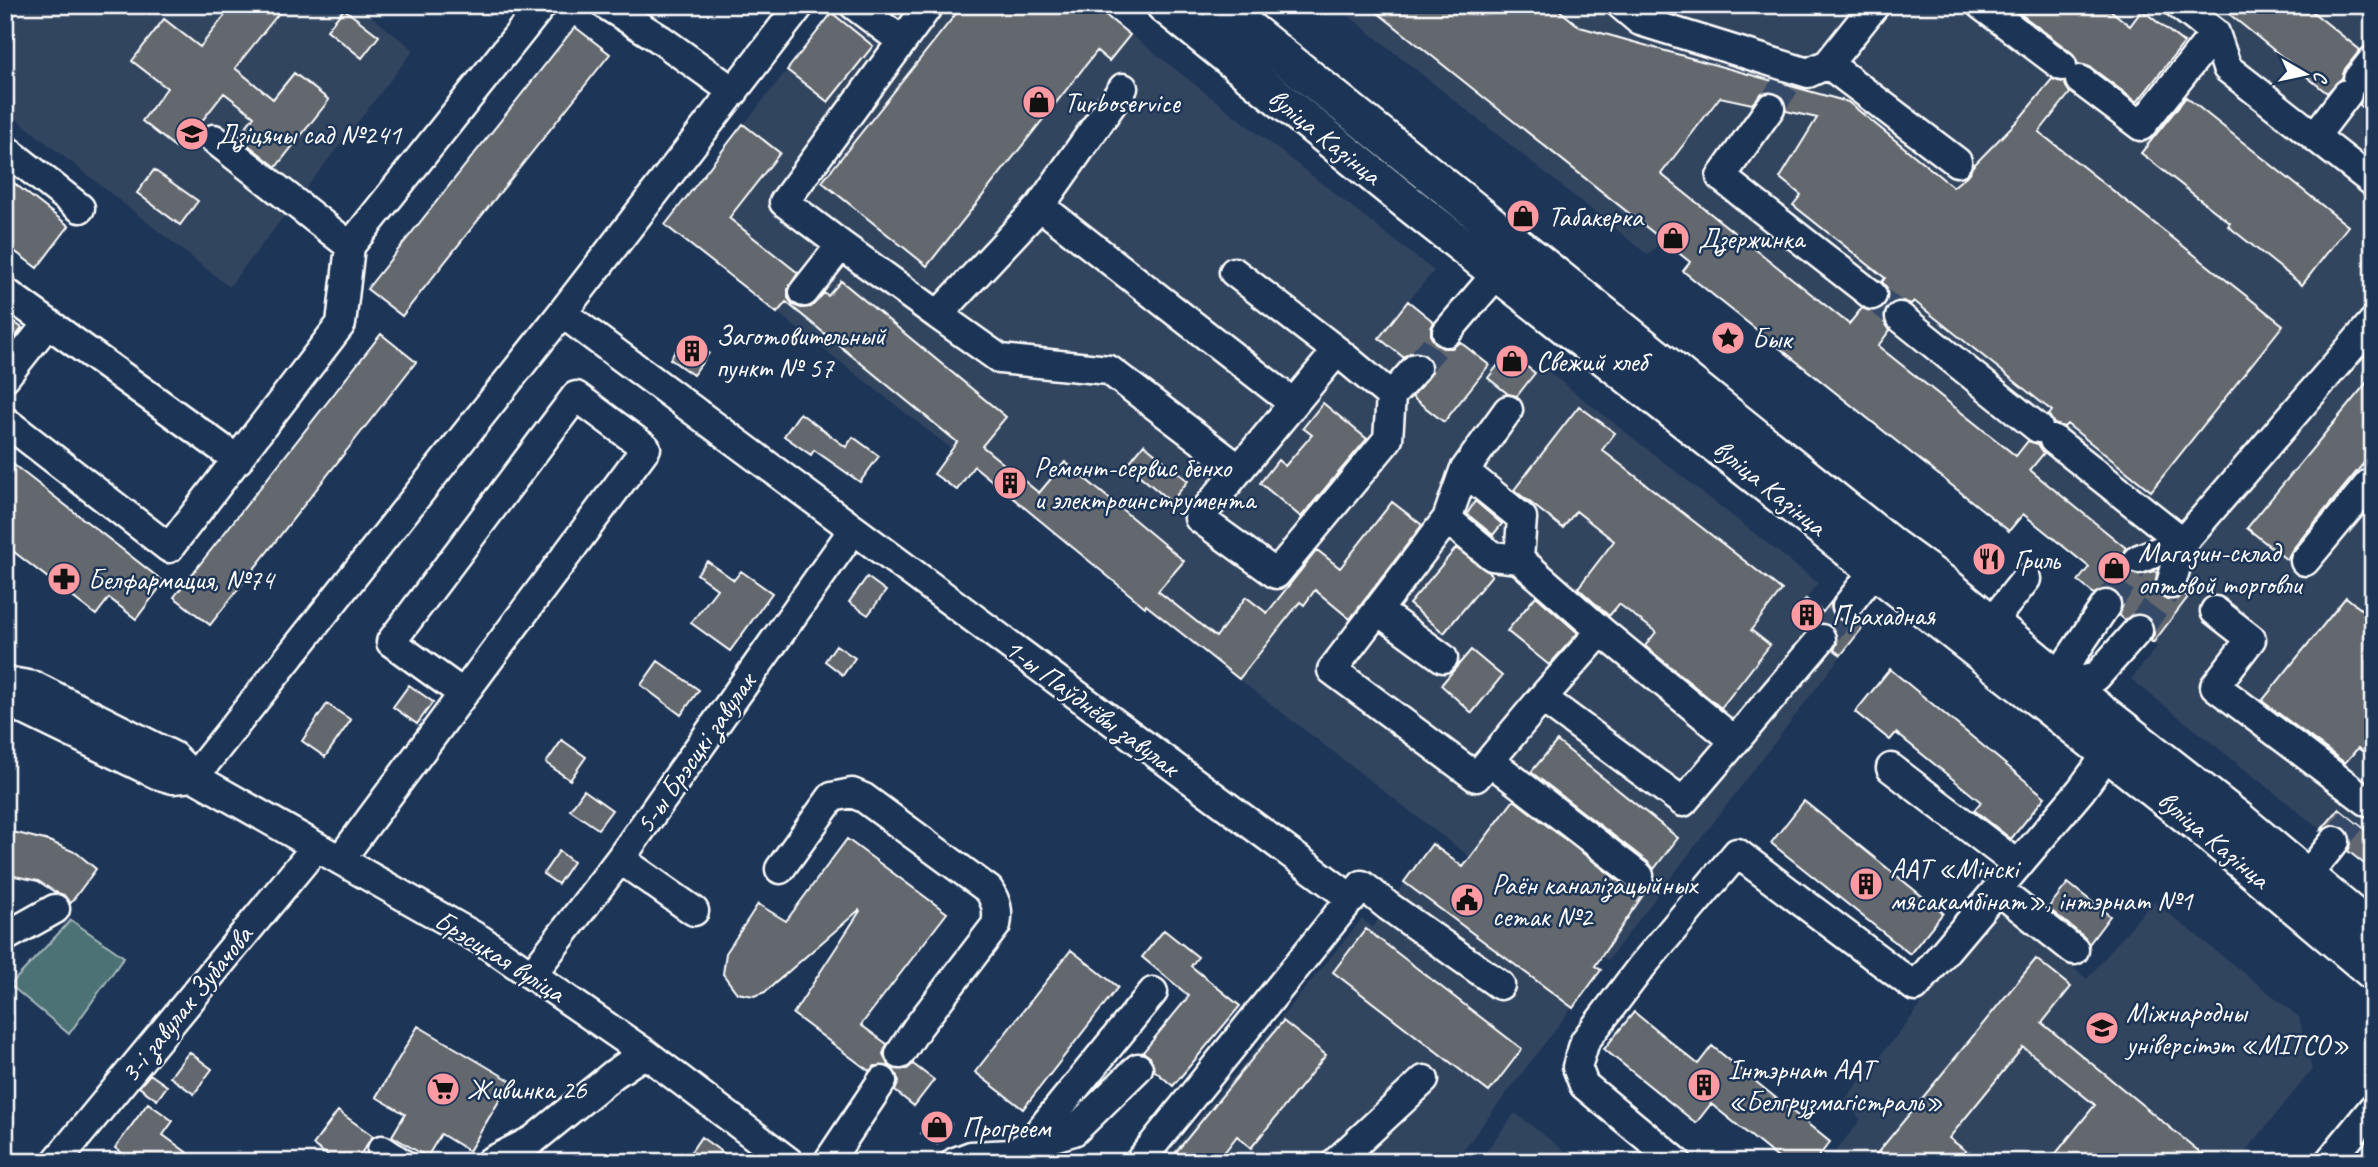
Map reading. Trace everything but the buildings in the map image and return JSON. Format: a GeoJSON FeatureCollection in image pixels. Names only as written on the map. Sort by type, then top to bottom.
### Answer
{"type":"FeatureCollection","features":[{"type":"Feature","properties":{"kind":"main road","name":"вуліца Казінца"},"geometry":{"type":"LineString","coordinates":[[1164,5],[1407,202],[1509,259]]}},
{"type":"Feature","properties":{"kind":"main road","name":"вуліца Казінца"},"geometry":{"type":"LineString","coordinates":[[1232,16],[1509,259],[1883,558],[2117,742],[2238,819],[2296,888],[2373,972]]}},
{"type":"Feature","properties":{"kind":"main road"},"geometry":{"type":"LineString","coordinates":[[1222,52],[1229,54],[1244,45],[1246,37],[1232,16]]}},
{"type":"Feature","properties":{"kind":"main road","name":"вуліца Казінца"},"geometry":{"type":"LineString","coordinates":[[1883,558],[1991,622],[2059,697]]}},
{"type":"Feature","properties":{"kind":"main road","name":"вуліца Казінца"},"geometry":{"type":"LineString","coordinates":[[2296,888],[2373,932]]}},
{"type":"Feature","properties":{"kind":"street"},"geometry":{"type":"LineString","coordinates":[[5,421],[169,548],[341,324],[350,246],[542,5]]}},
{"type":"Feature","properties":{"kind":"street"},"geometry":{"type":"LineString","coordinates":[[606,5],[660,39],[734,92]]}},
{"type":"Feature","properties":{"kind":"street"},"geometry":{"type":"LineString","coordinates":[[194,777],[562,313],[800,5]]}},
{"type":"Feature","properties":{"kind":"street"},"geometry":{"type":"LineString","coordinates":[[854,5],[902,41]]}},
{"type":"Feature","properties":{"kind":"street"},"geometry":{"type":"LineString","coordinates":[[929,5],[785,202],[1000,359],[1109,370],[1239,469]]}},
{"type":"Feature","properties":{"kind":"street"},"geometry":{"type":"LineString","coordinates":[[1621,5],[1640,21],[1792,77],[1828,64],[1875,5]]}},
{"type":"Feature","properties":{"kind":"street"},"geometry":{"type":"LineString","coordinates":[[1981,5],[2141,126],[2197,15]]}},
{"type":"Feature","properties":{"kind":"street"},"geometry":{"type":"LineString","coordinates":[[2197,15],[2227,68],[2373,182]]}},
{"type":"Feature","properties":{"kind":"street"},"geometry":{"type":"LineString","coordinates":[[1828,64],[1957,162]]}},
{"type":"Feature","properties":{"kind":"street"},"geometry":{"type":"LineString","coordinates":[[2315,136],[2359,78]]}},
{"type":"Feature","properties":{"kind":"street"},"geometry":{"type":"LineString","coordinates":[[938,315],[1040,206],[1123,88]]}},
{"type":"Feature","properties":{"kind":"street"},"geometry":{"type":"LineString","coordinates":[[1770,108],[1721,177],[1872,295]]}},
{"type":"Feature","properties":{"kind":"street"},"geometry":{"type":"LineString","coordinates":[[214,139],[350,246]]}},
{"type":"Feature","properties":{"kind":"street"},"geometry":{"type":"LineString","coordinates":[[5,149],[80,208]]}},
{"type":"Feature","properties":{"kind":"street"},"geometry":{"type":"LineString","coordinates":[[1040,206],[1293,403]]}},
{"type":"Feature","properties":{"kind":"street"},"geometry":{"type":"LineString","coordinates":[[804,292],[841,245]]}},
{"type":"Feature","properties":{"kind":"street"},"geometry":{"type":"LineString","coordinates":[[1447,332],[1509,259]]}},
{"type":"Feature","properties":{"kind":"street"},"geometry":{"type":"LineString","coordinates":[[1234,272],[1391,396]]}},
{"type":"Feature","properties":{"kind":"street"},"geometry":{"type":"LineString","coordinates":[[5,292],[238,460]]}},
{"type":"Feature","properties":{"kind":"street","name":"1-ы Паўднёвы завулак"},"geometry":{"type":"LineString","coordinates":[[562,313],[1352,899]]}},
{"type":"Feature","properties":{"kind":"street"},"geometry":{"type":"LineString","coordinates":[[1900,317],[2183,542]]}},
{"type":"Feature","properties":{"kind":"street"},"geometry":{"type":"LineString","coordinates":[[2171,584],[2183,542],[2373,322]]}},
{"type":"Feature","properties":{"kind":"street"},"geometry":{"type":"LineString","coordinates":[[5,377],[48,323]]}},
{"type":"Feature","properties":{"kind":"street"},"geometry":{"type":"LineString","coordinates":[[1337,351],[1199,518],[1276,574],[1388,439],[1391,396],[1416,368]]}},
{"type":"Feature","properties":{"kind":"street","name":"3-і завулак Зубачова"},"geometry":{"type":"LineString","coordinates":[[56,1162],[328,853],[462,693],[646,448],[576,396],[391,642],[462,693]]}},
{"type":"Feature","properties":{"kind":"street"},"geometry":{"type":"LineString","coordinates":[[1508,410],[1464,471],[1447,519],[1332,670],[1476,777],[1601,631]]}},
{"type":"Feature","properties":{"kind":"street"},"geometry":{"type":"LineString","coordinates":[[1464,471],[1522,518],[1519,559]]}},
{"type":"Feature","properties":{"kind":"street"},"geometry":{"type":"LineString","coordinates":[[2305,561],[2369,484],[2373,487]]}},
{"type":"Feature","properties":{"kind":"street"},"geometry":{"type":"LineString","coordinates":[[1447,519],[1492,556],[1519,559],[1601,631],[1735,741]]}},
{"type":"Feature","properties":{"kind":"street","name":"5-ы Брэсцкі завулак"},"geometry":{"type":"LineString","coordinates":[[533,974],[620,859],[853,530]]}},
{"type":"Feature","properties":{"kind":"street"},"geometry":{"type":"LineString","coordinates":[[2139,559],[2183,542]]}},
{"type":"Feature","properties":{"kind":"street"},"geometry":{"type":"LineString","coordinates":[[1847,606],[1883,558]]}},
{"type":"Feature","properties":{"kind":"street"},"geometry":{"type":"LineString","coordinates":[[1991,622],[2026,579]]}},
{"type":"Feature","properties":{"kind":"street"},"geometry":{"type":"LineString","coordinates":[[2059,697],[2069,660],[2106,605]]}},
{"type":"Feature","properties":{"kind":"street"},"geometry":{"type":"LineString","coordinates":[[1377,610],[1443,658]]}},
{"type":"Feature","properties":{"kind":"street"},"geometry":{"type":"LineString","coordinates":[[2216,611],[2252,639],[2215,686],[2357,814],[2296,888]]}},
{"type":"Feature","properties":{"kind":"street"},"geometry":{"type":"LineString","coordinates":[[2059,697],[2096,677],[2138,630]]}},
{"type":"Feature","properties":{"kind":"street"},"geometry":{"type":"LineString","coordinates":[[1542,698],[1683,802],[1821,639]]}},
{"type":"Feature","properties":{"kind":"street","name":"Брэсцкая вуліца"},"geometry":{"type":"LineString","coordinates":[[5,681],[34,685],[173,756],[194,777],[481,940],[645,1053],[789,1162]]}},
{"type":"Feature","properties":{"kind":"street","name":"Брэсцкая вуліца"},"geometry":{"type":"LineString","coordinates":[[5,691],[10,699],[24,710],[156,774],[173,779],[194,777]]}},
{"type":"Feature","properties":{"kind":"street"},"geometry":{"type":"LineString","coordinates":[[1677,1162],[1584,1085],[1577,1067],[1585,1041],[1642,966],[1737,853],[1915,987],[2081,790],[2117,742]]}},
{"type":"Feature","properties":{"kind":"street"},"geometry":{"type":"LineString","coordinates":[[1490,761],[1639,876]]}},
{"type":"Feature","properties":{"kind":"street"},"geometry":{"type":"LineString","coordinates":[[1891,768],[2018,865]]}},
{"type":"Feature","properties":{"kind":"street"},"geometry":{"type":"LineString","coordinates":[[780,869],[831,797],[852,793],[864,798],[989,890],[996,901],[996,925],[900,1054]]}},
{"type":"Feature","properties":{"kind":"street"},"geometry":{"type":"LineString","coordinates":[[620,859],[694,911]]}},
{"type":"Feature","properties":{"kind":"street"},"geometry":{"type":"LineString","coordinates":[[1139,1162],[1362,885],[1500,985]]}},
{"type":"Feature","properties":{"kind":"street"},"geometry":{"type":"LineString","coordinates":[[1998,890],[2074,950]]}},
{"type":"Feature","properties":{"kind":"street"},"geometry":{"type":"LineString","coordinates":[[5,937],[55,909]]}},
{"type":"Feature","properties":{"kind":"street"},"geometry":{"type":"LineString","coordinates":[[1029,1144],[1153,992]]}},
{"type":"Feature","properties":{"kind":"street"},"geometry":{"type":"LineString","coordinates":[[490,1162],[533,1140],[614,1074],[645,1053]]}},
{"type":"Feature","properties":{"kind":"street"},"geometry":{"type":"LineString","coordinates":[[955,1162],[981,1154],[1012,1154],[1029,1144],[1074,1131],[1138,1068]]}},
{"type":"Feature","properties":{"kind":"street"},"geometry":{"type":"LineString","coordinates":[[1336,1162],[1424,1080]]}},
{"type":"Feature","properties":{"kind":"street"},"geometry":{"type":"LineString","coordinates":[[840,1158],[882,1081]]}},
{"type":"Feature","properties":{"kind":"street"},"geometry":{"type":"LineString","coordinates":[[2344,1157],[2373,1108]]}},
{"type":"Feature","properties":{"kind":"shaded area","name":"Дзіцячы сад №241"},"geometry":{"type":"Polygon","coordinates":[[[25,5],[357,5],[414,50],[229,287],[5,110],[5,31],[25,5]]]}},
{"type":"Feature","properties":{"kind":"shaded area"},"geometry":{"type":"Polygon","coordinates":[[[838,5],[1093,5],[1434,271],[1408,301],[1489,365],[1496,367],[1508,352],[1535,372],[1541,366],[1818,583],[1806,599],[1823,612],[1835,597],[1867,622],[1608,960],[1145,607],[1027,508],[665,225],[838,5]]]}},
{"type":"Feature","properties":{"kind":"shaded area"},"geometry":{"type":"Polygon","coordinates":[[[1335,5],[2373,5],[2373,871],[2131,679],[2157,647],[2078,581],[2088,567],[2023,515],[2009,531],[1683,271],[1690,262],[1662,241],[1648,255],[1335,5]]]}},
{"type":"Feature","properties":{"kind":"shaded area"},"geometry":{"type":"Polygon","coordinates":[[[1432,844],[1601,970],[1454,1162],[1163,1162],[1362,919],[1373,927],[1432,844]]]}},
{"type":"Feature","properties":{"kind":"shaded area","name":"Міжнародны універсітэт «МІТСО»"},"geometry":{"type":"Polygon","coordinates":[[[2153,901],[2299,1017],[2312,1070],[2237,1162],[1827,1162],[1861,1119],[1842,1103],[2001,906],[2087,979],[2153,901]]]}},
{"type":"Feature","properties":{"kind":"shaded area"},"geometry":{"type":"Polygon","coordinates":[[[1515,1113],[1562,1149],[1579,1162],[1478,1162],[1515,1113]]]}},
{"type":"Feature","properties":{"kind":"green space"},"geometry":{"type":"Polygon","coordinates":[[[71,920],[124,957],[69,1034],[10,985],[71,920]]]}},
{"type":"Feature","properties":{"kind":"tunnel"},"geometry":{"type":"LineString","coordinates":[[1770,108],[1786,84]]}},
{"type":"Feature","properties":{"kind":"tunnel"},"geometry":{"type":"LineString","coordinates":[[1872,295],[1900,317]]}},
{"type":"Feature","properties":{"kind":"tunnel"},"geometry":{"type":"LineString","coordinates":[[1416,368],[1447,332]]}},
{"type":"Feature","properties":{"kind":"tunnel"},"geometry":{"type":"LineString","coordinates":[[2106,605],[2139,559]]}},
{"type":"Feature","properties":{"kind":"tunnel"},"geometry":{"type":"LineString","coordinates":[[2138,630],[2171,584]]}},
{"type":"Feature","properties":{"kind":"tunnel"},"geometry":{"type":"LineString","coordinates":[[1821,639],[1847,606]]}},
{"type":"Feature","properties":{"kind":"tunnel"},"geometry":{"type":"LineString","coordinates":[[2335,841],[2352,820]]}},
{"type":"Feature","properties":{"kind":"place","name":"Turboservice"},"geometry":{"type":"Point","coordinates":[1039,102]}},
{"type":"Feature","properties":{"kind":"place","name":"Дзіцячы сад №241"},"geometry":{"type":"Point","coordinates":[192,134]}},
{"type":"Feature","properties":{"kind":"place","name":"Табакерка"},"geometry":{"type":"Point","coordinates":[1523,216]}},
{"type":"Feature","properties":{"kind":"place","name":"Дзержинка"},"geometry":{"type":"Point","coordinates":[1673,238]}},
{"type":"Feature","properties":{"kind":"place","name":"Бык"},"geometry":{"type":"Point","coordinates":[1728,338]}},
{"type":"Feature","properties":{"kind":"place","name":"Заготовительный пункт № 57"},"geometry":{"type":"Point","coordinates":[692,351]}},
{"type":"Feature","properties":{"kind":"place","name":"Свежий хлеб"},"geometry":{"type":"Point","coordinates":[1512,361]}},
{"type":"Feature","properties":{"kind":"place","name":"Ремонт-сервис бенхо и электроинструмента"},"geometry":{"type":"Point","coordinates":[1010,483]}},
{"type":"Feature","properties":{"kind":"place","name":"Гриль"},"geometry":{"type":"Point","coordinates":[1989,559]}},
{"type":"Feature","properties":{"kind":"place","name":"Магазин-склад оптовой торговли"},"geometry":{"type":"Point","coordinates":[2114,568]}},
{"type":"Feature","properties":{"kind":"place","name":"Белфармация, №74"},"geometry":{"type":"Point","coordinates":[64,579]}},
{"type":"Feature","properties":{"kind":"place","name":"Прахадная"},"geometry":{"type":"Point","coordinates":[1807,615]}},
{"type":"Feature","properties":{"kind":"place","name":"ААТ «Мінскі мясакамбінат», інтэрнат №1"},"geometry":{"type":"Point","coordinates":[1866,884]}},
{"type":"Feature","properties":{"kind":"place","name":"Раён каналізацыйных сетак №2"},"geometry":{"type":"Point","coordinates":[1467,900]}},
{"type":"Feature","properties":{"kind":"place","name":"Міжнародны універсітэт «МІТСО»"},"geometry":{"type":"Point","coordinates":[2102,1028]}},
{"type":"Feature","properties":{"kind":"place","name":"Інтэрнат ААТ «Белгрузмагістраль»"},"geometry":{"type":"Point","coordinates":[1704,1085]}},
{"type":"Feature","properties":{"kind":"place","name":"Живинка 26"},"geometry":{"type":"Point","coordinates":[443,1089]}},
{"type":"Feature","properties":{"kind":"place","name":"Прогреем"},"geometry":{"type":"Point","coordinates":[937,1127]}}]}
